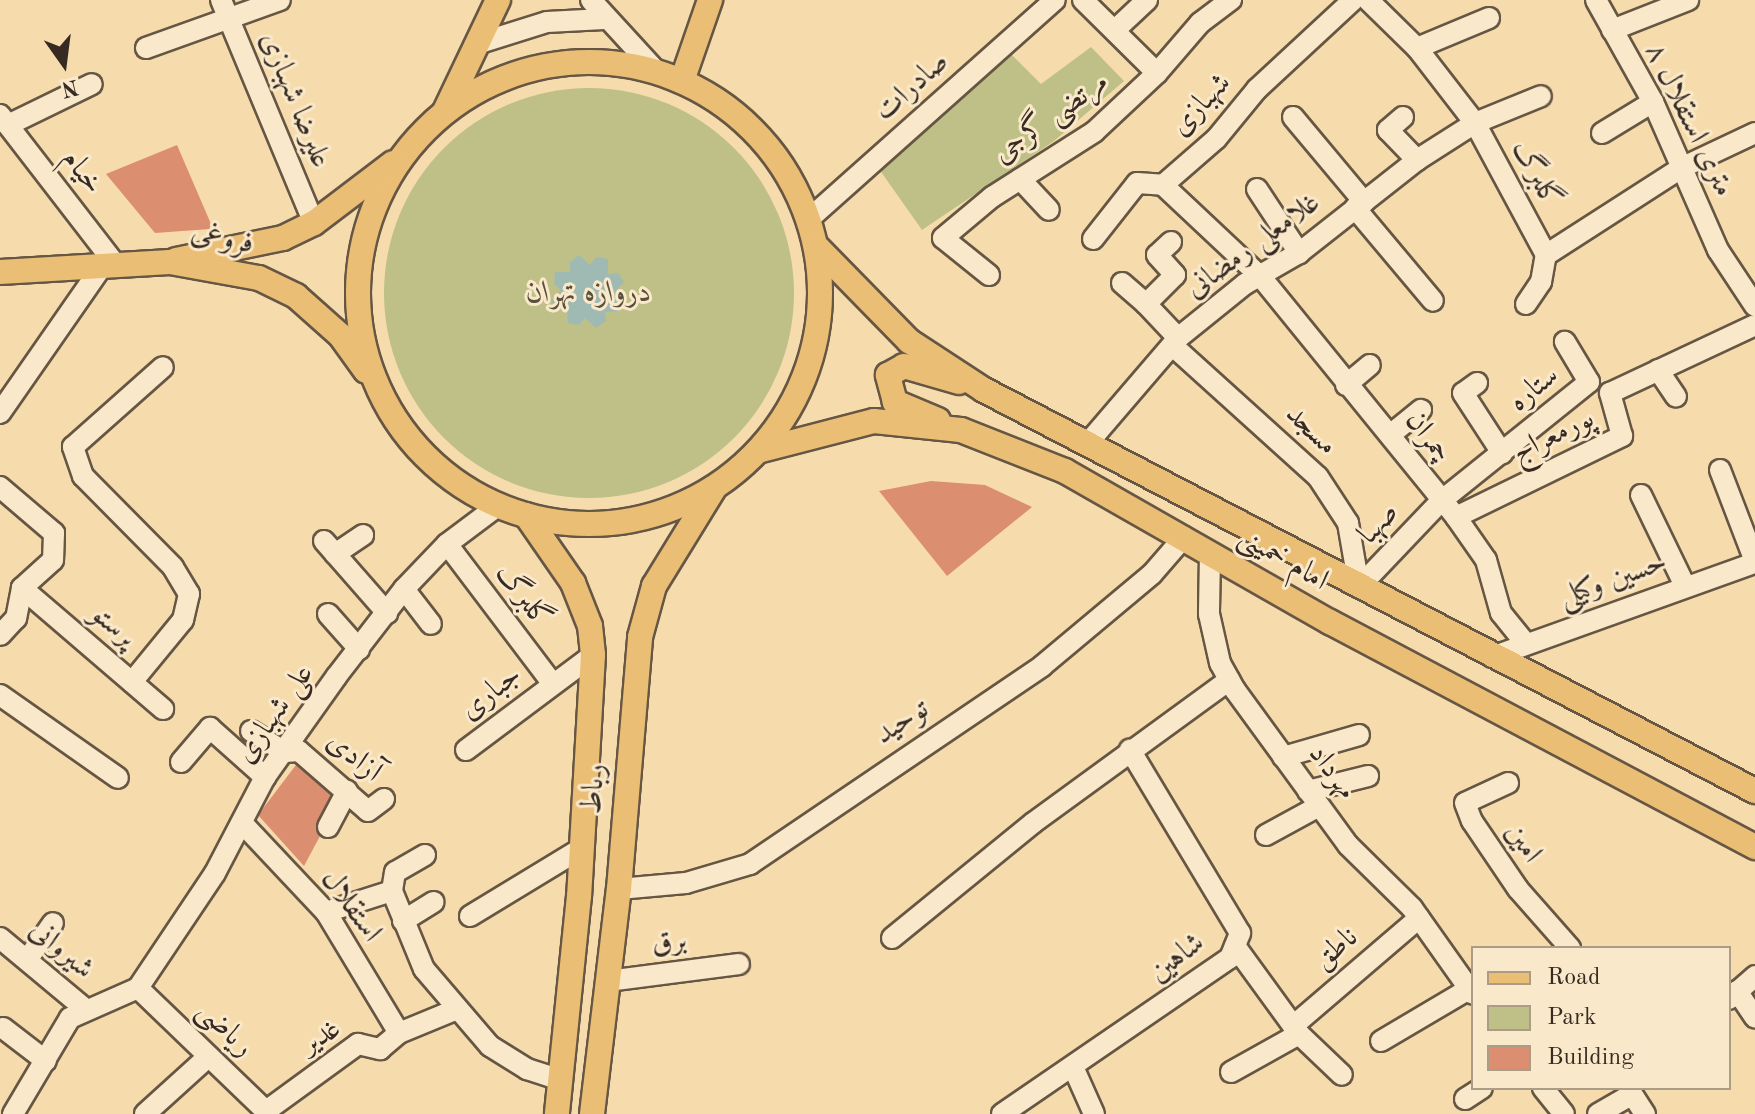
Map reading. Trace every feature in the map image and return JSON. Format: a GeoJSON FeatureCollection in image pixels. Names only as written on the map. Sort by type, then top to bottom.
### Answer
{"type":"FeatureCollection","features":[{"type":"Feature","properties":{"kind":"main road"},"geometry":{"type":"LineString","coordinates":[[444,113],[498,0]]}},
{"type":"Feature","properties":{"kind":"main road"},"geometry":{"type":"LineString","coordinates":[[682,81],[710,0]]}},
{"type":"Feature","properties":{"kind":"main road"},"geometry":{"type":"LineString","coordinates":[[379,389],[361,332],[360,259],[376,204],[405,154],[444,113],[493,83],[546,66],[601,62],[656,71],[682,81],[730,109],[769,147],[809,219],[816,246],[821,301],[812,355],[791,406],[758,451],[715,486]]}},
{"type":"Feature","properties":{"kind":"main road","name":"فروغی"},"geometry":{"type":"LineString","coordinates":[[170,262],[258,244],[314,223],[405,154]]}},
{"type":"Feature","properties":{"kind":"main road"},"geometry":{"type":"LineString","coordinates":[[252,277],[262,266],[258,244]]}},
{"type":"Feature","properties":{"kind":"main road","name":"امام خمینی"},"geometry":{"type":"LineString","coordinates":[[816,246],[909,341],[984,390],[1492,657],[1755,791]]}},
{"type":"Feature","properties":{"kind":"main road"},"geometry":{"type":"LineString","coordinates":[[0,272],[170,262]]}},
{"type":"Feature","properties":{"kind":"main road","name":"فروغی"},"geometry":{"type":"LineString","coordinates":[[170,262],[252,277],[296,296],[340,335],[428,458],[499,505],[526,515],[610,522],[666,511],[715,486]]}},
{"type":"Feature","properties":{"kind":"main road"},"geometry":{"type":"LineString","coordinates":[[961,430],[895,402],[888,375],[904,366],[984,390]]}},
{"type":"Feature","properties":{"kind":"main road","name":"امام خمینی"},"geometry":{"type":"LineString","coordinates":[[758,451],[874,421],[961,430],[1065,471],[1210,554],[1755,847]]}},
{"type":"Feature","properties":{"kind":"main road","name":"رباط"},"geometry":{"type":"LineString","coordinates":[[592,1114],[619,889],[640,637],[654,586],[715,486]]}},
{"type":"Feature","properties":{"kind":"main road","name":"رباط"},"geometry":{"type":"LineString","coordinates":[[526,515],[573,583],[590,626],[593,655],[582,848],[557,1114]]}},
{"type":"Feature","properties":{"kind":"street"},"geometry":{"type":"LineString","coordinates":[[146,48],[225,9],[280,0]]}},
{"type":"Feature","properties":{"kind":"street"},"geometry":{"type":"LineString","coordinates":[[591,0],[604,19],[656,71]]}},
{"type":"Feature","properties":{"kind":"street","name":"صادرات"},"geometry":{"type":"LineString","coordinates":[[809,219],[1055,0]]}},
{"type":"Feature","properties":{"kind":"street"},"geometry":{"type":"LineString","coordinates":[[1083,0],[1157,73]]}},
{"type":"Feature","properties":{"kind":"street"},"geometry":{"type":"LineString","coordinates":[[1115,30],[1147,0]]}},
{"type":"Feature","properties":{"kind":"street","name":"مرتضی گرجی"},"geometry":{"type":"LineString","coordinates":[[989,275],[943,238],[1020,179],[1094,132],[1157,73],[1200,23],[1231,0]]}},
{"type":"Feature","properties":{"kind":"street","name":"شهبازی"},"geometry":{"type":"LineString","coordinates":[[1093,239],[1137,183],[1163,185],[1216,139],[1257,89],[1353,0]]}},
{"type":"Feature","properties":{"kind":"street","name":"گلبرگ"},"geometry":{"type":"LineString","coordinates":[[1368,0],[1417,48],[1475,123],[1546,255],[1681,168],[1755,133]]}},
{"type":"Feature","properties":{"kind":"street","name":"۸ متری استقلال"},"geometry":{"type":"LineString","coordinates":[[1596,0],[1653,102],[1718,250],[1755,306]]}},
{"type":"Feature","properties":{"kind":"street"},"geometry":{"type":"LineString","coordinates":[[1612,30],[1688,0]]}},
{"type":"Feature","properties":{"kind":"street","name":"علیرضا شهبازی"},"geometry":{"type":"LineString","coordinates":[[225,9],[314,223]]}},
{"type":"Feature","properties":{"kind":"street"},"geometry":{"type":"LineString","coordinates":[[1417,48],[1489,18]]}},
{"type":"Feature","properties":{"kind":"street"},"geometry":{"type":"LineString","coordinates":[[480,43],[547,22],[604,19]]}},
{"type":"Feature","properties":{"kind":"street"},"geometry":{"type":"LineString","coordinates":[[4,120],[92,84]]}},
{"type":"Feature","properties":{"kind":"street","name":"غلامعلی رمضانی"},"geometry":{"type":"LineString","coordinates":[[1088,443],[1176,342],[1261,277],[1299,253],[1417,160],[1475,123],[1541,96]]}},
{"type":"Feature","properties":{"kind":"street"},"geometry":{"type":"LineString","coordinates":[[1602,133],[1653,102]]}},
{"type":"Feature","properties":{"kind":"street"},"geometry":{"type":"LineString","coordinates":[[1293,117],[1433,301]]}},
{"type":"Feature","properties":{"kind":"street"},"geometry":{"type":"LineString","coordinates":[[1403,117],[1388,130],[1417,160]]}},
{"type":"Feature","properties":{"kind":"street","name":"خیام"},"geometry":{"type":"LineString","coordinates":[[4,120],[109,266]]}},
{"type":"Feature","properties":{"kind":"street"},"geometry":{"type":"LineString","coordinates":[[1020,179],[1049,210]]}},
{"type":"Feature","properties":{"kind":"street","name":"چمران"},"geometry":{"type":"LineString","coordinates":[[1163,185],[1261,277],[1456,517],[1486,560],[1501,613],[1526,644]]}},
{"type":"Feature","properties":{"kind":"street"},"geometry":{"type":"LineString","coordinates":[[1257,189],[1299,253]]}},
{"type":"Feature","properties":{"kind":"street"},"geometry":{"type":"LineString","coordinates":[[1146,304],[1175,275],[1157,255],[1171,242]]}},
{"type":"Feature","properties":{"kind":"street"},"geometry":{"type":"LineString","coordinates":[[1526,304],[1541,282],[1546,255]]}},
{"type":"Feature","properties":{"kind":"street"},"geometry":{"type":"LineString","coordinates":[[0,413],[109,266]]}},
{"type":"Feature","properties":{"kind":"street","name":"مسجد"},"geometry":{"type":"LineString","coordinates":[[1122,283],[1146,304],[1176,342],[1318,477],[1348,523],[1359,587]]}},
{"type":"Feature","properties":{"kind":"street","name":"پورمعراج"},"geometry":{"type":"LineString","coordinates":[[1456,517],[1622,436],[1610,393],[1755,325]]}},
{"type":"Feature","properties":{"kind":"street","name":"ستاره"},"geometry":{"type":"LineString","coordinates":[[1441,501],[1589,382],[1565,342]]}},
{"type":"Feature","properties":{"kind":"street"},"geometry":{"type":"LineString","coordinates":[[1346,385],[1370,365]]}},
{"type":"Feature","properties":{"kind":"street"},"geometry":{"type":"LineString","coordinates":[[132,682],[183,620],[189,594],[173,567],[127,526],[83,476],[73,447],[163,367]]}},
{"type":"Feature","properties":{"kind":"street"},"geometry":{"type":"LineString","coordinates":[[1658,370],[1676,397]]}},
{"type":"Feature","properties":{"kind":"street"},"geometry":{"type":"LineString","coordinates":[[1477,383],[1463,393],[1502,453]]}},
{"type":"Feature","properties":{"kind":"street"},"geometry":{"type":"LineString","coordinates":[[1390,435],[1421,410]]}},
{"type":"Feature","properties":{"kind":"street"},"geometry":{"type":"LineString","coordinates":[[1720,470],[1755,562]]}},
{"type":"Feature","properties":{"kind":"street"},"geometry":{"type":"LineString","coordinates":[[0,487],[54,533],[53,560],[22,588],[16,618],[0,635]]}},
{"type":"Feature","properties":{"kind":"street"},"geometry":{"type":"LineString","coordinates":[[1641,495],[1685,586]]}},
{"type":"Feature","properties":{"kind":"street","name":"صهبا"},"geometry":{"type":"LineString","coordinates":[[1359,587],[1441,501]]}},
{"type":"Feature","properties":{"kind":"street","name":"علی شهبازی"},"geometry":{"type":"LineString","coordinates":[[138,988],[242,823],[265,777],[359,649],[404,589],[447,544],[499,505]]}},
{"type":"Feature","properties":{"kind":"street"},"geometry":{"type":"LineString","coordinates":[[363,535],[329,548],[387,613]]}},
{"type":"Feature","properties":{"kind":"street","name":"توحید"},"geometry":{"type":"LineString","coordinates":[[619,889],[686,883],[750,864],[1042,666],[1152,574],[1184,537]]}},
{"type":"Feature","properties":{"kind":"street","name":"گلبرگ"},"geometry":{"type":"LineString","coordinates":[[447,544],[552,683]]}},
{"type":"Feature","properties":{"kind":"street","name":"مهرداد"},"geometry":{"type":"LineString","coordinates":[[1210,554],[1209,614],[1229,680],[1348,845],[1419,918],[1471,991]]}},
{"type":"Feature","properties":{"kind":"street","name":"حسین وکیلی"},"geometry":{"type":"LineString","coordinates":[[1492,657],[1755,562]]}},
{"type":"Feature","properties":{"kind":"street","name":"پرستو"},"geometry":{"type":"LineString","coordinates":[[22,588],[163,709]]}},
{"type":"Feature","properties":{"kind":"street"},"geometry":{"type":"LineString","coordinates":[[404,589],[431,624]]}},
{"type":"Feature","properties":{"kind":"street"},"geometry":{"type":"LineString","coordinates":[[328,614],[359,649]]}},
{"type":"Feature","properties":{"kind":"street","name":"جباری"},"geometry":{"type":"LineString","coordinates":[[466,750],[593,655]]}},
{"type":"Feature","properties":{"kind":"street"},"geometry":{"type":"LineString","coordinates":[[892,938],[1130,750],[1229,680]]}},
{"type":"Feature","properties":{"kind":"street"},"geometry":{"type":"LineString","coordinates":[[0,695],[118,778]]}},
{"type":"Feature","properties":{"kind":"street"},"geometry":{"type":"LineString","coordinates":[[181,762],[210,728],[265,777]]}},
{"type":"Feature","properties":{"kind":"street","name":"آزادی"},"geometry":{"type":"LineString","coordinates":[[251,731],[285,752],[299,751],[368,811],[384,799]]}},
{"type":"Feature","properties":{"kind":"street"},"geometry":{"type":"LineString","coordinates":[[1283,757],[1359,735]]}},
{"type":"Feature","properties":{"kind":"street","name":"شاهین"},"geometry":{"type":"LineString","coordinates":[[1002,1114],[1074,1069],[1230,958],[1240,933],[1215,886],[1130,750]]}},
{"type":"Feature","properties":{"kind":"street"},"geometry":{"type":"LineString","coordinates":[[1266,835],[1314,798],[1368,776]]}},
{"type":"Feature","properties":{"kind":"street","name":"امین"},"geometry":{"type":"LineString","coordinates":[[1508,783],[1465,803],[1518,889],[1568,946]]}},
{"type":"Feature","properties":{"kind":"street"},"geometry":{"type":"LineString","coordinates":[[328,827],[347,791]]}},
{"type":"Feature","properties":{"kind":"street","name":"استقلال"},"geometry":{"type":"LineString","coordinates":[[242,823],[326,912],[399,1033]]}},
{"type":"Feature","properties":{"kind":"street"},"geometry":{"type":"LineString","coordinates":[[470,916],[582,848]]}},
{"type":"Feature","properties":{"kind":"street"},"geometry":{"type":"LineString","coordinates":[[425,855],[395,872],[392,891],[424,969],[455,1010],[490,1046],[527,1069],[561,1080]]}},
{"type":"Feature","properties":{"kind":"street"},"geometry":{"type":"LineString","coordinates":[[326,912],[392,891]]}},
{"type":"Feature","properties":{"kind":"street"},"geometry":{"type":"LineString","coordinates":[[403,921],[434,902]]}},
{"type":"Feature","properties":{"kind":"street","name":"ناطق"},"geometry":{"type":"LineString","coordinates":[[1231,1072],[1296,1030],[1419,918]]}},
{"type":"Feature","properties":{"kind":"street"},"geometry":{"type":"LineString","coordinates":[[27,960],[53,923]]}},
{"type":"Feature","properties":{"kind":"street","name":"شیروانی"},"geometry":{"type":"LineString","coordinates":[[0,938],[84,1008]]}},
{"type":"Feature","properties":{"kind":"street"},"geometry":{"type":"LineString","coordinates":[[1235,946],[1296,1030],[1342,1075]]}},
{"type":"Feature","properties":{"kind":"street","name":"برق"},"geometry":{"type":"LineString","coordinates":[[608,981],[739,964]]}},
{"type":"Feature","properties":{"kind":"street"},"geometry":{"type":"LineString","coordinates":[[1755,976],[1733,995],[1755,1018]]}},
{"type":"Feature","properties":{"kind":"street"},"geometry":{"type":"LineString","coordinates":[[14,1114],[70,1018],[84,1008],[138,988]]}},
{"type":"Feature","properties":{"kind":"street","name":"ریاضی"},"geometry":{"type":"LineString","coordinates":[[138,988],[268,1112]]}},
{"type":"Feature","properties":{"kind":"street"},"geometry":{"type":"LineString","coordinates":[[1381,1041],[1471,991]]}},
{"type":"Feature","properties":{"kind":"street","name":"غدیر"},"geometry":{"type":"LineString","coordinates":[[268,1112],[358,1044],[380,1049],[399,1033],[455,1010]]}},
{"type":"Feature","properties":{"kind":"street"},"geometry":{"type":"LineString","coordinates":[[3,1028],[46,1061]]}},
{"type":"Feature","properties":{"kind":"street"},"geometry":{"type":"LineString","coordinates":[[145,1114],[209,1056]]}},
{"type":"Feature","properties":{"kind":"street"},"geometry":{"type":"LineString","coordinates":[[1074,1069],[1094,1114]]}},
{"type":"Feature","properties":{"kind":"street"},"geometry":{"type":"LineString","coordinates":[[1545,1090],[1564,1114]]}},
{"type":"Feature","properties":{"kind":"street"},"geometry":{"type":"LineString","coordinates":[[1598,1114],[1636,1091],[1645,1114]]}},
{"type":"Feature","properties":{"kind":"green space"},"geometry":{"type":"Polygon","coordinates":[[[1091,47],[1124,81],[1054,141],[922,230],[879,169],[1011,54],[1041,84],[1091,47]]]}},
{"type":"Feature","properties":{"kind":"green space","name":"دروازه تهران"},"geometry":{"type":"Polygon","coordinates":[[[589,88],[629,92],[668,103],[703,122],[734,148],[760,179],[779,214],[790,253],[794,293],[790,333],[779,372],[760,407],[734,438],[703,464],[668,483],[629,494],[589,498],[549,494],[510,483],[475,464],[444,438],[418,407],[399,372],[388,333],[384,293],[388,253],[399,214],[418,179],[444,148],[475,122],[510,103],[549,92],[589,88]]]}},
{"type":"Feature","properties":{"kind":"water"},"geometry":{"type":"Polygon","coordinates":[[[579,255],[590,265],[596,257],[608,259],[608,274],[618,273],[624,282],[614,293],[622,300],[619,311],[605,312],[606,321],[596,328],[585,318],[579,325],[568,323],[567,309],[558,310],[551,300],[561,290],[554,284],[555,272],[570,272],[570,262],[579,255]]]}},
{"type":"Feature","properties":{"kind":"building"},"geometry":{"type":"Polygon","coordinates":[[[177,145],[211,224],[210,229],[155,233],[106,174],[177,145]]]}},
{"type":"Feature","properties":{"kind":"building"},"geometry":{"type":"Polygon","coordinates":[[[931,481],[985,485],[1032,507],[947,576],[879,491],[931,481]]]}},
{"type":"Feature","properties":{"kind":"building"},"geometry":{"type":"Polygon","coordinates":[[[302,757],[343,793],[304,866],[258,815],[302,757]]]}}]}
